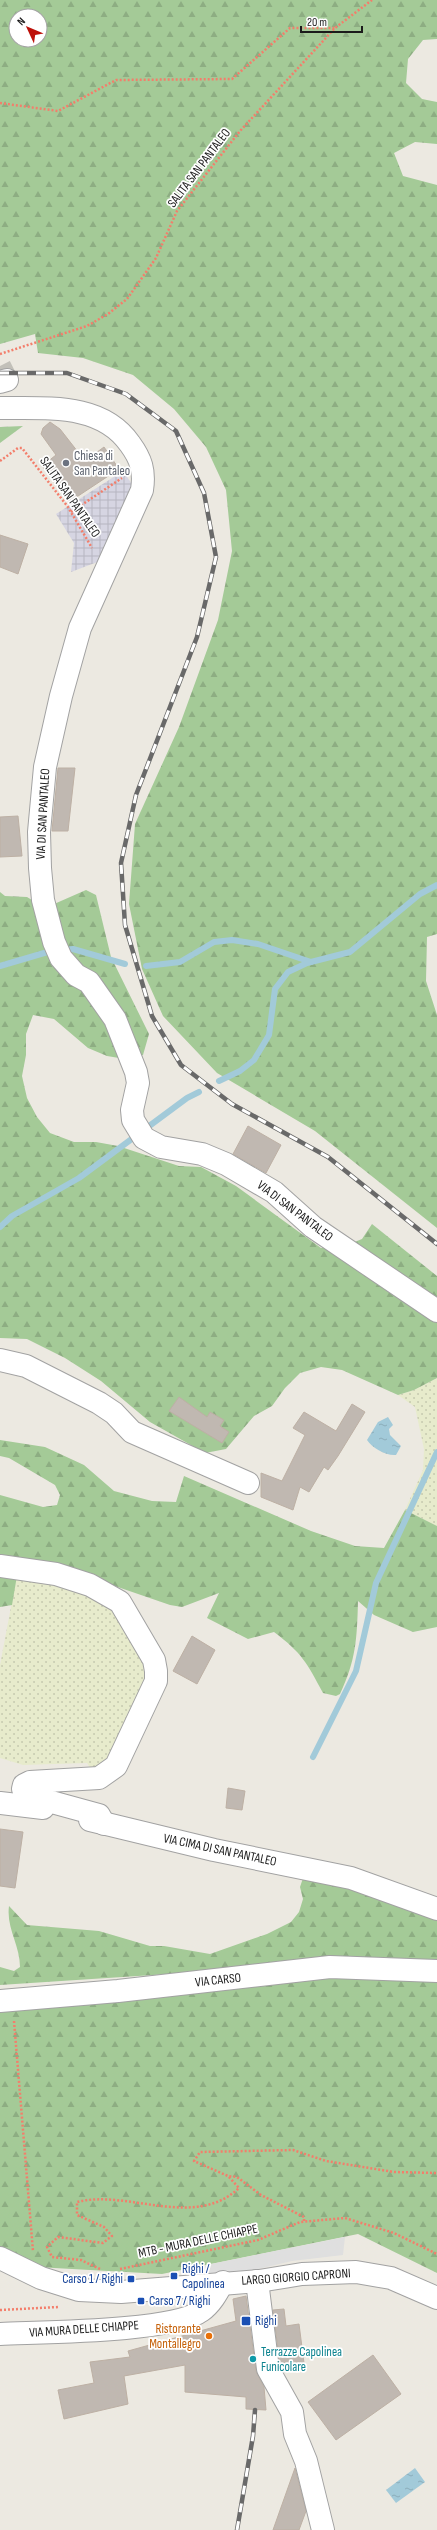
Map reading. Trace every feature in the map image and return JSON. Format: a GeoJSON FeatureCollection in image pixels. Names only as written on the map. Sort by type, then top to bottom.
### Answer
{"type":"FeatureCollection","features":[{"type":"Feature","properties":{"kind":"street","name":"VIA DI SAN PANTALEO"},"geometry":{"type":"LineString","coordinates":[[0,408],[47,409],[81,412],[99,416],[120,430],[139,457],[144,469],[142,490],[80,628],[61,696],[45,767],[40,832],[43,900],[54,942],[61,958],[76,975],[89,982],[102,999],[121,1032],[138,1083],[132,1110],[133,1120],[144,1138],[153,1144],[161,1147],[202,1154],[226,1164],[274,1192],[313,1227],[437,1311]]}},
{"type":"Feature","properties":{"kind":"street"},"geometry":{"type":"LineString","coordinates":[[0,1360],[32,1370],[99,1403],[114,1413],[132,1432],[248,1483]]}},
{"type":"Feature","properties":{"kind":"street"},"geometry":{"type":"LineString","coordinates":[[0,1566],[56,1574],[90,1585],[120,1602],[154,1660],[156,1681],[116,1766],[99,1778],[30,1782],[24,1784],[23,1789],[26,1795],[99,1815],[104,1824]]}},
{"type":"Feature","properties":{"kind":"street","name":"VIA CIMA DI SAN PANTALEO"},"geometry":{"type":"LineString","coordinates":[[0,1803],[58,1811],[104,1824],[351,1878],[437,1908]]}},
{"type":"Feature","properties":{"kind":"street","name":"VIA CARSO"},"geometry":{"type":"LineString","coordinates":[[6,2000],[118,1991],[330,1967],[437,1971]]}},
{"type":"Feature","properties":{"kind":"street"},"geometry":{"type":"LineString","coordinates":[[0,2258],[35,2275],[79,2290],[120,2292],[223,2282]]}},
{"type":"Feature","properties":{"kind":"street","name":"LARGO GIORGIO CAPRONI"},"geometry":{"type":"LineString","coordinates":[[223,2282],[257,2281],[302,2274],[356,2272],[390,2278],[437,2298]]}},
{"type":"Feature","properties":{"kind":"street"},"geometry":{"type":"LineString","coordinates":[[257,2281],[268,2369],[292,2412],[294,2434],[306,2461],[323,2530]]}},
{"type":"Feature","properties":{"kind":"street","name":"VIA MURA DELLE CHIAPPE"},"geometry":{"type":"LineString","coordinates":[[0,2334],[107,2329],[176,2322],[200,2312],[214,2298],[223,2282]]}},
{"type":"Feature","properties":{"kind":"path","name":"SALITA SAN PANTALEO"},"geometry":{"type":"LineString","coordinates":[[0,354],[87,326],[108,314],[127,299],[156,258],[177,211],[240,131],[335,28],[372,0]]}},
{"type":"Feature","properties":{"kind":"path"},"geometry":{"type":"LineString","coordinates":[[0,103],[58,111],[116,80],[232,79],[290,28],[335,28]]}},
{"type":"Feature","properties":{"kind":"path","name":"SALITA SAN PANTALEO"},"geometry":{"type":"LineString","coordinates":[[0,461],[18,448],[22,448],[71,512],[93,546],[92,552]]}},
{"type":"Feature","properties":{"kind":"path"},"geometry":{"type":"LineString","coordinates":[[71,512],[123,478],[129,480]]}},
{"type":"Feature","properties":{"kind":"path"},"geometry":{"type":"LineString","coordinates":[[6,2000],[35,2275]]}},
{"type":"Feature","properties":{"kind":"path"},"geometry":{"type":"LineString","coordinates":[[304,2222],[304,2217],[261,2195],[237,2177],[228,2176],[194,2161],[200,2152],[294,2150],[326,2161],[394,2172],[437,2173]]}},
{"type":"Feature","properties":{"kind":"path"},"geometry":{"type":"LineString","coordinates":[[101,2272],[98,2267],[81,2260],[52,2257],[47,2247],[58,2238],[103,2243],[112,2236],[104,2227],[77,2215],[77,2202],[93,2198],[190,2207],[228,2198],[239,2188],[228,2176]]}},
{"type":"Feature","properties":{"kind":"path","name":"MTB - MURA DELLE CHIAPPE"},"geometry":{"type":"LineString","coordinates":[[114,2271],[134,2265],[258,2240],[304,2222],[345,2218],[394,2234],[437,2254]]}},
{"type":"Feature","properties":{"kind":"green space"},"geometry":{"type":"Polygon","coordinates":[[[0,0],[437,0],[437,39],[423,40],[408,59],[406,83],[422,99],[437,102],[437,144],[415,142],[394,153],[403,176],[437,185],[437,934],[427,937],[426,981],[437,1015],[437,1228],[315,1131],[217,1073],[163,1016],[142,969],[129,904],[135,824],[179,727],[218,620],[232,551],[226,490],[206,447],[174,409],[133,375],[83,358],[38,353],[35,334],[0,344],[0,0]]]}},
{"type":"Feature","properties":{"kind":"green space"},"geometry":{"type":"Polygon","coordinates":[[[23,426],[0,443],[0,427],[23,426]]]}},
{"type":"Feature","properties":{"kind":"green space"},"geometry":{"type":"Polygon","coordinates":[[[86,890],[96,895],[111,957],[149,1034],[143,1055],[125,1059],[107,1056],[88,1048],[54,1019],[33,1015],[26,1034],[26,1055],[22,1076],[27,1098],[37,1117],[50,1133],[74,1142],[96,1142],[118,1146],[179,1166],[201,1167],[236,1186],[321,1248],[342,1247],[362,1239],[372,1224],[437,1276],[437,1378],[414,1390],[398,1395],[342,1370],[321,1367],[300,1373],[285,1388],[272,1406],[254,1416],[226,1449],[205,1453],[150,1422],[101,1381],[65,1358],[27,1339],[0,1338],[0,892],[5,896],[27,897],[45,908],[86,890]]]}},
{"type":"Feature","properties":{"kind":"green space"},"geometry":{"type":"Polygon","coordinates":[[[437,1378],[437,1526],[405,1510],[423,1470],[424,1449],[415,1407],[398,1395],[414,1390],[437,1378]]]}},
{"type":"Feature","properties":{"kind":"green space"},"geometry":{"type":"Polygon","coordinates":[[[0,1440],[45,1447],[84,1465],[114,1491],[152,1501],[176,1502],[184,1476],[311,1531],[355,1546],[384,1548],[405,1510],[437,1526],[437,1627],[413,1632],[374,1615],[358,1601],[355,1649],[345,1682],[340,1694],[336,1696],[323,1693],[303,1659],[291,1646],[274,1632],[248,1639],[207,1618],[219,1593],[182,1607],[170,1605],[48,1563],[18,1570],[12,1605],[0,1607],[0,1495],[43,1507],[57,1505],[60,1495],[55,1485],[9,1458],[0,1456],[0,1440]]]}},
{"type":"Feature","properties":{"kind":"green space"},"geometry":{"type":"Polygon","coordinates":[[[18,1570],[112,1601],[153,1679],[115,1761],[93,1772],[87,1763],[23,1765],[0,1758],[0,1665],[18,1570]]]}},
{"type":"Feature","properties":{"kind":"green space"},"geometry":{"type":"Polygon","coordinates":[[[304,1875],[437,1917],[437,2273],[358,2234],[162,2274],[0,2265],[0,2012],[222,1983],[199,1972],[0,1985],[0,1967],[14,1971],[20,1967],[18,1951],[9,1922],[9,1906],[27,1925],[99,1931],[150,1946],[164,1946],[210,1954],[267,1934],[291,1922],[299,1912],[303,1899],[300,1887],[304,1875]]]}},
{"type":"Feature","properties":{"kind":"shaded area"},"geometry":{"type":"Polygon","coordinates":[[[123,471],[134,487],[100,561],[71,572],[74,543],[56,514],[123,471]]]}},
{"type":"Feature","properties":{"kind":"shaded area"},"geometry":{"type":"Polygon","coordinates":[[[345,2237],[343,2255],[292,2261],[224,2277],[203,2276],[201,2266],[345,2237]]]}},
{"type":"Feature","properties":{"kind":"water"},"geometry":{"type":"Polygon","coordinates":[[[388,1417],[393,1425],[389,1429],[390,1435],[401,1446],[396,1455],[380,1451],[372,1446],[367,1440],[378,1422],[388,1417]]]}},
{"type":"Feature","properties":{"kind":"water"},"geometry":{"type":"Polygon","coordinates":[[[415,2468],[425,2482],[396,2503],[386,2490],[415,2468]]]}},
{"type":"Feature","properties":{"kind":"building","name":"Chiesa di San Pantaleo"},"geometry":{"type":"Polygon","coordinates":[[[50,422],[60,429],[85,461],[104,447],[119,469],[69,502],[42,466],[56,455],[41,434],[43,428],[50,422]]]}},
{"type":"Feature","properties":{"kind":"building"},"geometry":{"type":"Polygon","coordinates":[[[0,535],[28,544],[18,574],[0,567],[0,535]]]}},
{"type":"Feature","properties":{"kind":"building"},"geometry":{"type":"Polygon","coordinates":[[[58,768],[75,768],[68,831],[52,831],[58,768]]]}},
{"type":"Feature","properties":{"kind":"building"},"geometry":{"type":"Polygon","coordinates":[[[18,816],[22,856],[0,857],[0,817],[18,816]]]}},
{"type":"Feature","properties":{"kind":"building"},"geometry":{"type":"Polygon","coordinates":[[[248,1126],[281,1145],[266,1173],[233,1154],[248,1126]]]}},
{"type":"Feature","properties":{"kind":"building"},"geometry":{"type":"Polygon","coordinates":[[[179,1397],[207,1417],[210,1412],[224,1420],[220,1426],[229,1432],[222,1443],[169,1411],[179,1397]]]}},
{"type":"Feature","properties":{"kind":"building"},"geometry":{"type":"Polygon","coordinates":[[[352,1404],[365,1412],[338,1456],[328,1470],[324,1467],[309,1492],[300,1487],[293,1510],[261,1497],[261,1473],[282,1481],[305,1435],[293,1428],[304,1412],[336,1431],[352,1404]]]}},
{"type":"Feature","properties":{"kind":"building"},"geometry":{"type":"Polygon","coordinates":[[[192,1636],[215,1650],[197,1684],[173,1671],[192,1636]]]}},
{"type":"Feature","properties":{"kind":"building"},"geometry":{"type":"Polygon","coordinates":[[[228,1788],[245,1791],[242,1810],[226,1808],[228,1788]]]}},
{"type":"Feature","properties":{"kind":"building"},"geometry":{"type":"Polygon","coordinates":[[[0,1829],[23,1832],[15,1888],[0,1886],[0,1829]]]}},
{"type":"Feature","properties":{"kind":"building"},"geometry":{"type":"Polygon","coordinates":[[[246,2296],[256,2371],[264,2387],[266,2410],[246,2409],[246,2397],[185,2392],[185,2365],[124,2376],[128,2404],[64,2419],[58,2390],[94,2383],[90,2362],[130,2357],[128,2351],[236,2321],[233,2299],[246,2296]]]}},
{"type":"Feature","properties":{"kind":"building"},"geometry":{"type":"Polygon","coordinates":[[[284,2309],[286,2326],[299,2324],[304,2363],[280,2365],[273,2310],[284,2309]]]}},
{"type":"Feature","properties":{"kind":"building"},"geometry":{"type":"Polygon","coordinates":[[[373,2355],[401,2394],[336,2440],[308,2402],[373,2355]]]}},
{"type":"Feature","properties":{"kind":"building"},"geometry":{"type":"Polygon","coordinates":[[[295,2468],[306,2511],[299,2530],[273,2530],[295,2468]]]}},
{"type":"Feature","properties":{"kind":"waterway"},"geometry":{"type":"LineString","coordinates":[[219,1081],[240,1071],[254,1060],[269,1035],[275,989],[288,972],[307,963],[350,952],[420,894],[437,885]]}},
{"type":"Feature","properties":{"kind":"waterway"},"geometry":{"type":"LineString","coordinates":[[146,966],[180,962],[214,942],[232,940],[258,944],[311,962]]}},
{"type":"Feature","properties":{"kind":"waterway"},"geometry":{"type":"LineString","coordinates":[[0,966],[51,951],[73,949],[125,964]]}},
{"type":"Feature","properties":{"kind":"waterway"},"geometry":{"type":"LineString","coordinates":[[0,1227],[12,1216],[79,1178],[187,1098],[199,1092]]}},
{"type":"Feature","properties":{"kind":"waterway"},"geometry":{"type":"LineString","coordinates":[[313,1757],[356,1671],[376,1583],[437,1452]]}},
{"type":"Feature","properties":{"kind":"tunnel"},"geometry":{"type":"LineString","coordinates":[[0,366],[7,380]]}},
{"type":"Feature","properties":{"kind":"railway"},"geometry":{"type":"LineString","coordinates":[[0,373],[67,373],[126,394],[176,431],[204,493],[216,557],[197,637],[136,795],[121,863],[125,925],[152,1016],[181,1065],[232,1104],[328,1157],[437,1244]]}},
{"type":"Feature","properties":{"kind":"railway"},"geometry":{"type":"LineString","coordinates":[[237,2530],[253,2436],[255,2410]]}},
{"type":"Feature","properties":{"kind":"place","name":"Chiesa di San Pantaleo"},"geometry":{"type":"Point","coordinates":[66,463]}},
{"type":"Feature","properties":{"kind":"place","name":"Righi / Capolinea"},"geometry":{"type":"Point","coordinates":[174,2276]}},
{"type":"Feature","properties":{"kind":"place","name":"Carso 1 / Righi"},"geometry":{"type":"Point","coordinates":[131,2279]}},
{"type":"Feature","properties":{"kind":"place","name":"Carso 7 / Righi"},"geometry":{"type":"Point","coordinates":[141,2301]}},
{"type":"Feature","properties":{"kind":"place","name":"Righi"},"geometry":{"type":"Point","coordinates":[246,2321]}},
{"type":"Feature","properties":{"kind":"place","name":"Ristorante Montallegro"},"geometry":{"type":"Point","coordinates":[209,2336]}},
{"type":"Feature","properties":{"kind":"place","name":"Terrazze Capolinea Funicolare"},"geometry":{"type":"Point","coordinates":[253,2359]}}]}
